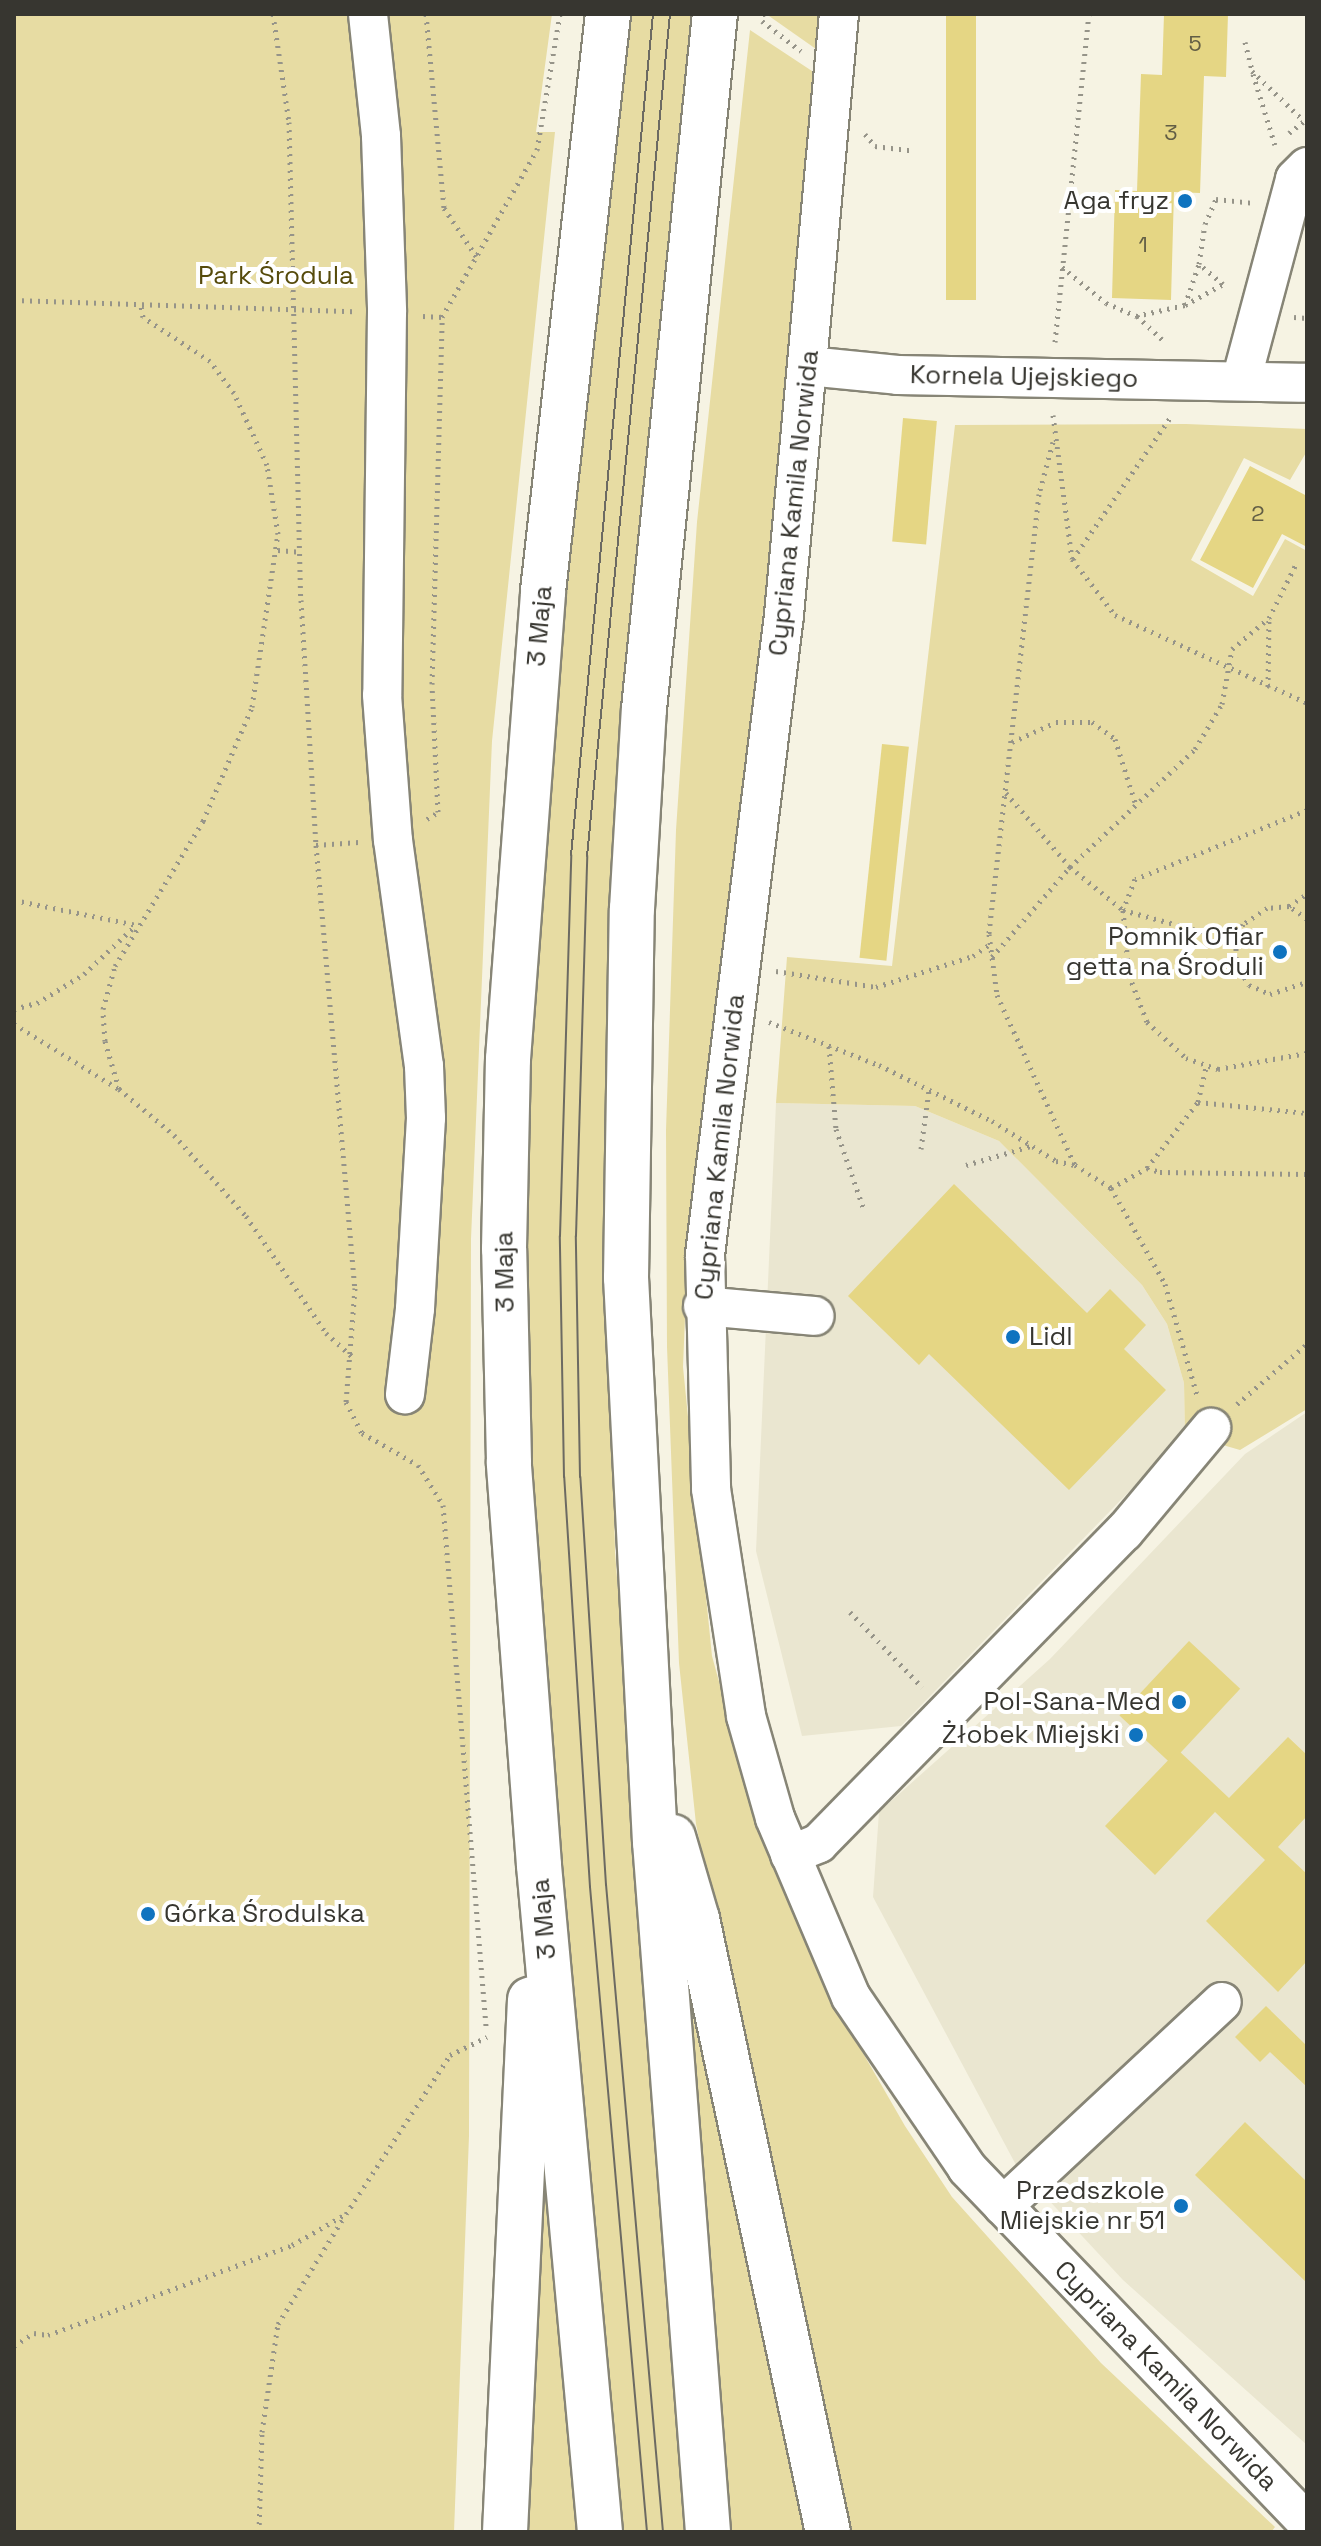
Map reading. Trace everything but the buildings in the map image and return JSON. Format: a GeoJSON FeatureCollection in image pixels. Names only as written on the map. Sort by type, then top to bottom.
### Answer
{"type":"FeatureCollection","features":[{"type":"Feature","properties":{"kind":"main road","name":"3 Maja"},"geometry":{"type":"LineString","coordinates":[[600,2532],[539,1865],[509,1462],[504,1249],[508,1059],[543,591],[608,14]]}},
{"type":"Feature","properties":{"kind":"main road"},"geometry":{"type":"LineString","coordinates":[[708,2532],[649,1754],[626,1278],[632,909],[670,417],[715,14]]}},
{"type":"Feature","properties":{"kind":"main road"},"geometry":{"type":"LineString","coordinates":[[649,1754],[697,1919],[828,2532]]}},
{"type":"Feature","properties":{"kind":"main road"},"geometry":{"type":"LineString","coordinates":[[505,2532],[520,2150],[539,1865]]}},
{"type":"Feature","properties":{"kind":"street"},"geometry":{"type":"LineString","coordinates":[[368,14],[381,136],[387,312],[382,695],[393,840],[424,1066],[426,1118],[417,1293],[405,1394]]}},
{"type":"Feature","properties":{"kind":"street","name":"Cypriana Kamila Norwida"},"geometry":{"type":"LineString","coordinates":[[839,14],[784,615],[741,951],[703,1306],[711,1489],[727,1612],[746,1716],[790,1855],[851,1997],[967,2168],[1307,2523]]}},
{"type":"Feature","properties":{"kind":"street"},"geometry":{"type":"LineString","coordinates":[[1241,381],[1295,179],[1290,160]]}},
{"type":"Feature","properties":{"kind":"street","name":"Kornela Ujejskiego"},"geometry":{"type":"LineString","coordinates":[[808,366],[898,375],[1059,356],[1241,381],[1307,383]]}},
{"type":"Feature","properties":{"kind":"street"},"geometry":{"type":"LineString","coordinates":[[703,1306],[815,1316]]}},
{"type":"Feature","properties":{"kind":"street"},"geometry":{"type":"LineString","coordinates":[[790,1855],[819,1843],[1124,1532],[1211,1428]]}},
{"type":"Feature","properties":{"kind":"street"},"geometry":{"type":"LineString","coordinates":[[1003,2206],[1222,2002]]}},
{"type":"Feature","properties":{"kind":"path"},"geometry":{"type":"LineString","coordinates":[[273,14],[289,122],[299,552],[316,845],[352,1241],[353,1357],[346,1393],[351,1418],[368,1438],[423,1470],[445,1514],[487,2045]]}},
{"type":"Feature","properties":{"kind":"path"},"geometry":{"type":"LineString","coordinates":[[426,14],[444,208],[476,256]]}},
{"type":"Feature","properties":{"kind":"path"},"geometry":{"type":"LineString","coordinates":[[316,845],[393,840],[438,812],[432,684],[442,317],[537,150],[560,14]]}},
{"type":"Feature","properties":{"kind":"path"},"geometry":{"type":"LineString","coordinates":[[1075,1165],[1073,1150],[997,995],[990,944],[1039,494],[1053,442],[1062,266],[1089,14]]}},
{"type":"Feature","properties":{"kind":"path"},"geometry":{"type":"LineString","coordinates":[[1245,42],[1275,145],[1290,160]]}},
{"type":"Feature","properties":{"kind":"path"},"geometry":{"type":"LineString","coordinates":[[1252,71],[1305,120],[1275,145]]}},
{"type":"Feature","properties":{"kind":"path"},"geometry":{"type":"LineString","coordinates":[[1254,216],[1262,189]]}},
{"type":"Feature","properties":{"kind":"path"},"geometry":{"type":"LineString","coordinates":[[1185,305],[1199,264],[1205,224],[1216,199],[1258,203]]}},
{"type":"Feature","properties":{"kind":"path"},"geometry":{"type":"LineString","coordinates":[[1136,316],[1185,305],[1223,284],[1199,264]]}},
{"type":"Feature","properties":{"kind":"path"},"geometry":{"type":"LineString","coordinates":[[1062,266],[1106,303],[1136,316],[1170,346],[1156,346]]}},
{"type":"Feature","properties":{"kind":"path"},"geometry":{"type":"LineString","coordinates":[[14,300],[387,312]]}},
{"type":"Feature","properties":{"kind":"path"},"geometry":{"type":"LineString","coordinates":[[119,1089],[105,1041],[103,1009],[115,966],[137,925],[203,821],[252,707],[278,550],[267,465],[234,393],[210,361],[143,317],[141,306]]}},
{"type":"Feature","properties":{"kind":"path"},"geometry":{"type":"LineString","coordinates":[[1039,344],[1059,356]]}},
{"type":"Feature","properties":{"kind":"path"},"geometry":{"type":"LineString","coordinates":[[1072,559],[1170,418]]}},
{"type":"Feature","properties":{"kind":"path"},"geometry":{"type":"LineString","coordinates":[[1053,442],[1072,559],[1115,615],[1228,670],[1307,703]]}},
{"type":"Feature","properties":{"kind":"path"},"geometry":{"type":"LineString","coordinates":[[278,550],[299,552]]}},
{"type":"Feature","properties":{"kind":"path"},"geometry":{"type":"LineString","coordinates":[[992,957],[1070,867],[1135,802],[1195,749],[1222,704],[1232,649],[1269,618],[1297,562]]}},
{"type":"Feature","properties":{"kind":"path"},"geometry":{"type":"LineString","coordinates":[[1268,687],[1269,618]]}},
{"type":"Feature","properties":{"kind":"path"},"geometry":{"type":"LineString","coordinates":[[1012,742],[1056,722],[1092,722],[1115,739],[1135,802]]}},
{"type":"Feature","properties":{"kind":"path"},"geometry":{"type":"LineString","coordinates":[[1006,793],[1070,867],[1123,910],[1236,941]]}},
{"type":"Feature","properties":{"kind":"path"},"geometry":{"type":"LineString","coordinates":[[1307,810],[1135,879],[1123,910],[1129,975],[1147,1022],[1186,1058],[1206,1067],[1307,1053]]}},
{"type":"Feature","properties":{"kind":"path"},"geometry":{"type":"LineString","coordinates":[[1307,894],[1289,906],[1267,908],[1243,924],[1236,941],[1236,964],[1249,985],[1270,994],[1307,982]]}},
{"type":"Feature","properties":{"kind":"path"},"geometry":{"type":"LineString","coordinates":[[14,900],[137,925]]}},
{"type":"Feature","properties":{"kind":"path"},"geometry":{"type":"LineString","coordinates":[[1289,906],[1307,919]]}},
{"type":"Feature","properties":{"kind":"path"},"geometry":{"type":"LineString","coordinates":[[14,1009],[37,1003],[84,974],[137,925]]}},
{"type":"Feature","properties":{"kind":"path"},"geometry":{"type":"LineString","coordinates":[[767,969],[876,987],[973,956],[990,944]]}},
{"type":"Feature","properties":{"kind":"path"},"geometry":{"type":"LineString","coordinates":[[759,1018],[929,1090],[1032,1146],[1075,1165],[1111,1188],[1165,1284],[1192,1364],[1200,1413],[1211,1428],[1307,1344]]}},
{"type":"Feature","properties":{"kind":"path"},"geometry":{"type":"LineString","coordinates":[[14,1024],[119,1089],[174,1135],[236,1205],[326,1333],[353,1357]]}},
{"type":"Feature","properties":{"kind":"path"},"geometry":{"type":"LineString","coordinates":[[829,1046],[836,1129],[864,1210]]}},
{"type":"Feature","properties":{"kind":"path"},"geometry":{"type":"LineString","coordinates":[[1111,1188],[1147,1168],[1198,1102],[1206,1067]]}},
{"type":"Feature","properties":{"kind":"path"},"geometry":{"type":"LineString","coordinates":[[921,1149],[929,1090]]}},
{"type":"Feature","properties":{"kind":"path"},"geometry":{"type":"LineString","coordinates":[[1198,1102],[1307,1113]]}},
{"type":"Feature","properties":{"kind":"path"},"geometry":{"type":"LineString","coordinates":[[966,1165],[1032,1146]]}},
{"type":"Feature","properties":{"kind":"path"},"geometry":{"type":"LineString","coordinates":[[1147,1168],[1160,1172],[1307,1174]]}},
{"type":"Feature","properties":{"kind":"path"},"geometry":{"type":"LineString","coordinates":[[850,1612],[920,1685]]}},
{"type":"Feature","properties":{"kind":"path"},"geometry":{"type":"LineString","coordinates":[[259,2532],[262,2432],[278,2324],[450,2055],[487,2037]]}},
{"type":"Feature","properties":{"kind":"path"},"geometry":{"type":"LineString","coordinates":[[14,2346],[34,2333],[48,2335],[292,2245],[346,2214]]}},
{"type":"Feature","properties":{"kind":"shaded area"},"geometry":{"type":"Polygon","coordinates":[[[776,1103],[915,1106],[999,1141],[1142,1285],[1167,1324],[1184,1383],[1185,1434],[901,1726],[802,1736],[756,1551],[776,1103]]]}},
{"type":"Feature","properties":{"kind":"shaded area","name":"Żłobek Miejski"},"geometry":{"type":"Polygon","coordinates":[[[1307,1412],[1307,2445],[1123,2280],[1016,2165],[873,1897],[879,1812],[1050,1659],[1245,1454],[1307,1412]]]}},
{"type":"Feature","properties":{"kind":"green space","name":"Park Środula"},"geometry":{"type":"Polygon","coordinates":[[[14,14],[552,14],[536,132],[555,132],[492,741],[471,1239],[469,2136],[454,2532],[14,2532],[14,14]]]}},
{"type":"Feature","properties":{"kind":"green space"},"geometry":{"type":"Polygon","coordinates":[[[629,14],[693,14],[630,628],[614,867],[607,1194],[615,1552],[692,2532],[620,2532],[533,1527],[524,1316],[528,1057],[551,702],[629,14]]]}},
{"type":"Feature","properties":{"kind":"green space"},"geometry":{"type":"Polygon","coordinates":[[[820,14],[816,49],[769,16],[820,14]]]}},
{"type":"Feature","properties":{"kind":"green space"},"geometry":{"type":"Polygon","coordinates":[[[750,30],[815,73],[768,568],[687,1269],[683,1367],[712,1656],[762,1839],[833,2001],[905,2126],[952,2197],[1101,2363],[1275,2527],[1271,2532],[848,2532],[733,2008],[696,1824],[679,1663],[667,1347],[666,1130],[676,830],[697,522],[750,30]]]}},
{"type":"Feature","properties":{"kind":"green space"},"geometry":{"type":"Polygon","coordinates":[[[1186,424],[1307,429],[1307,451],[1290,480],[1244,458],[1191,560],[1253,596],[1285,539],[1307,551],[1307,1409],[1240,1450],[1185,1434],[1184,1383],[1167,1324],[1142,1285],[999,1141],[915,1106],[776,1103],[787,957],[892,966],[955,425],[1186,424]]]}},
{"type":"Feature","properties":{"kind":"green space"},"geometry":{"type":"Polygon","coordinates":[[[690,2003],[753,2284],[809,2532],[730,2532],[690,2003]]]}},
{"type":"Feature","properties":{"kind":"green space"},"geometry":{"type":"Polygon","coordinates":[[[543,2145],[578,2532],[525,2532],[543,2145]]]}},
{"type":"Feature","properties":{"kind":"tram line"},"geometry":{"type":"LineString","coordinates":[[647,2532],[590,1887],[564,1477],[560,1236],[571,855],[653,14]]}},
{"type":"Feature","properties":{"kind":"tram line"},"geometry":{"type":"LineString","coordinates":[[663,2532],[606,1885],[580,1477],[576,1236],[587,856],[670,14]]}},
{"type":"Feature","properties":{"kind":"place","name":"Aga fryz"},"geometry":{"type":"Point","coordinates":[1185,201]}},
{"type":"Feature","properties":{"kind":"place","name":"Pomnik Ofiar getta na Środuli"},"geometry":{"type":"Point","coordinates":[1280,952]}},
{"type":"Feature","properties":{"kind":"place","name":"Lidl"},"geometry":{"type":"Point","coordinates":[1013,1337]}},
{"type":"Feature","properties":{"kind":"place","name":"Pol-Sana-Med"},"geometry":{"type":"Point","coordinates":[1179,1702]}},
{"type":"Feature","properties":{"kind":"place","name":"Żłobek Miejski"},"geometry":{"type":"Point","coordinates":[1136,1735]}},
{"type":"Feature","properties":{"kind":"place","name":"Górka Środulska"},"geometry":{"type":"Point","coordinates":[148,1914]}},
{"type":"Feature","properties":{"kind":"place","name":"Przedszkole Miejskie nr 51"},"geometry":{"type":"Point","coordinates":[1181,2206]}}]}
